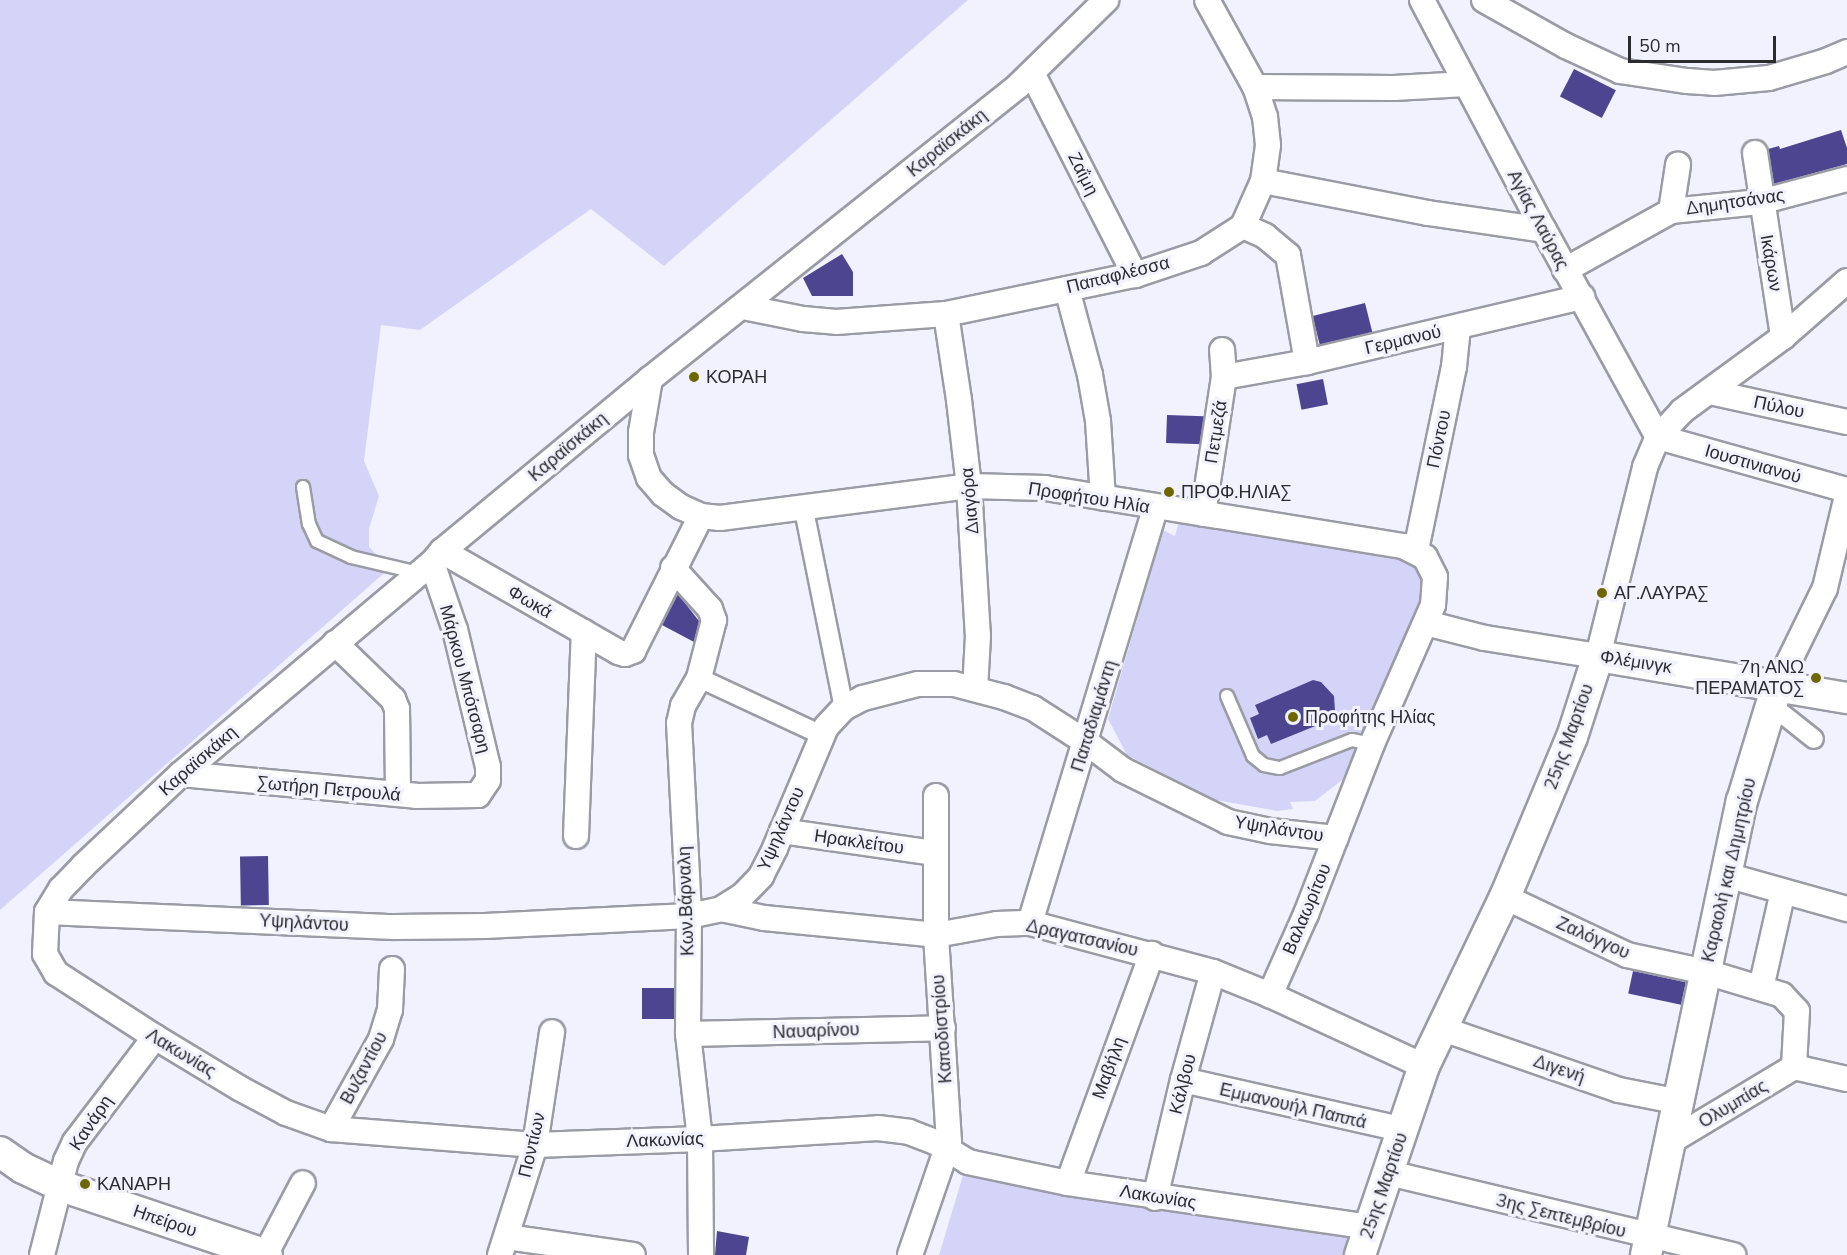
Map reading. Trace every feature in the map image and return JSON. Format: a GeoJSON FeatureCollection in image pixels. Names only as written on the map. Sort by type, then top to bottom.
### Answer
{"type":"FeatureCollection","features":[{"type":"Feature","properties":{"kind":"street","name":"Καραϊσκάκη"},"geometry":{"type":"LineString","coordinates":[[48,912],[62,889],[83,866],[181,774],[650,379],[743,307],[1032,73],[1106,0]]}},
{"type":"Feature","properties":{"kind":"street"},"geometry":{"type":"LineString","coordinates":[[1206,0],[1256,87],[1265,117],[1268,145],[1263,181],[1243,226],[1265,236],[1288,255],[1307,362]]}},
{"type":"Feature","properties":{"kind":"street","name":"Αγίας Λαύρας"},"geometry":{"type":"LineString","coordinates":[[1422,0],[1565,270],[1658,437]]}},
{"type":"Feature","properties":{"kind":"street"},"geometry":{"type":"LineString","coordinates":[[1484,0],[1566,46],[1620,71],[1687,81],[1714,83],[1769,78],[1826,61],[1847,52]]}},
{"type":"Feature","properties":{"kind":"street","name":"Ζαΐμη"},"geometry":{"type":"LineString","coordinates":[[1032,73],[1135,275]]}},
{"type":"Feature","properties":{"kind":"street"},"geometry":{"type":"LineString","coordinates":[[1256,87],[1394,88],[1466,84]]}},
{"type":"Feature","properties":{"kind":"street","name":"Ικάρων"},"geometry":{"type":"LineString","coordinates":[[1755,153],[1760,202],[1783,337]]}},
{"type":"Feature","properties":{"kind":"street"},"geometry":{"type":"LineString","coordinates":[[1671,211],[1678,165]]}},
{"type":"Feature","properties":{"kind":"street","name":"Δημητσάνας"},"geometry":{"type":"LineString","coordinates":[[1565,270],[1671,211],[1760,202],[1847,179]]}},
{"type":"Feature","properties":{"kind":"street"},"geometry":{"type":"LineString","coordinates":[[1263,181],[1428,213],[1544,231]]}},
{"type":"Feature","properties":{"kind":"street","name":"Παπαφλέσσα"},"geometry":{"type":"LineString","coordinates":[[743,307],[803,319],[836,322],[946,314],[1135,275],[1201,253],[1243,226]]}},
{"type":"Feature","properties":{"kind":"street","name":"25ης Μαρτίου"},"geometry":{"type":"LineString","coordinates":[[1364,1241],[1404,1130],[1424,1066],[1505,897],[1572,737],[1598,656],[1645,467],[1658,437],[1682,411],[1783,337],[1847,281]]}},
{"type":"Feature","properties":{"kind":"street"},"geometry":{"type":"LineString","coordinates":[[1066,289],[1090,375],[1098,421],[1103,498]]}},
{"type":"Feature","properties":{"kind":"street","name":"Γερμανού"},"geometry":{"type":"LineString","coordinates":[[1224,377],[1307,362],[1582,297]]}},
{"type":"Feature","properties":{"kind":"street","name":"Διαγόρα"},"geometry":{"type":"LineString","coordinates":[[946,314],[969,486],[978,636],[975,688]]}},
{"type":"Feature","properties":{"kind":"street","name":"Πόντου"},"geometry":{"type":"LineString","coordinates":[[1416,550],[1454,367],[1458,327]]}},
{"type":"Feature","properties":{"kind":"street","name":"Πετμεζά"},"geometry":{"type":"LineString","coordinates":[[1203,514],[1224,377],[1222,350]]}},
{"type":"Feature","properties":{"kind":"street","name":"Προφήτου Ηλία"},"geometry":{"type":"LineString","coordinates":[[650,379],[641,432],[641,455],[649,478],[663,494],[681,507],[701,516],[720,518],[803,505],[969,486],[1045,488],[1416,550]]}},
{"type":"Feature","properties":{"kind":"street","name":"Πύλου"},"geometry":{"type":"LineString","coordinates":[[1710,392],[1847,422]]}},
{"type":"Feature","properties":{"kind":"street","name":"Ιουστινιανού"},"geometry":{"type":"LineString","coordinates":[[1658,437],[1847,490]]}},
{"type":"Feature","properties":{"kind":"street","name":"Καραολή και Δημητρίου"},"geometry":{"type":"LineString","coordinates":[[1649,1246],[1742,801],[1774,695],[1825,588],[1847,496]]}},
{"type":"Feature","properties":{"kind":"street"},"geometry":{"type":"LineString","coordinates":[[803,505],[844,708]]}},
{"type":"Feature","properties":{"kind":"street","name":"Παπαδιαμάντη"},"geometry":{"type":"LineString","coordinates":[[1030,923],[1155,508]]}},
{"type":"Feature","properties":{"kind":"street"},"geometry":{"type":"LineString","coordinates":[[673,568],[701,516]]}},
{"type":"Feature","properties":{"kind":"street"},"geometry":{"type":"LineString","coordinates":[[1416,550],[1431,566],[1435,577],[1434,598],[1426,623]]}},
{"type":"Feature","properties":{"kind":"street","name":"Φωκά"},"geometry":{"type":"LineString","coordinates":[[431,562],[584,632],[618,652],[633,651],[673,568]]}},
{"type":"Feature","properties":{"kind":"street","name":"Μάρκου Μπότσαρη"},"geometry":{"type":"LineString","coordinates":[[431,562],[454,630],[488,767],[488,780],[478,795]]}},
{"type":"Feature","properties":{"kind":"street","name":"Κων.Βάρναλη"},"geometry":{"type":"LineString","coordinates":[[673,568],[710,609],[714,620],[699,678],[683,706],[679,723],[679,777],[689,916],[688,1034],[700,1139],[701,1255]]}},
{"type":"Feature","properties":{"kind":"street","name":"Φλέμινγκ"},"geometry":{"type":"LineString","coordinates":[[1426,623],[1485,639],[1598,656],[1774,695],[1847,698]]}},
{"type":"Feature","properties":{"kind":"street","name":"Βαλαωρίτου"},"geometry":{"type":"LineString","coordinates":[[1270,995],[1306,914],[1372,744],[1426,623]]}},
{"type":"Feature","properties":{"kind":"street"},"geometry":{"type":"LineString","coordinates":[[576,836],[584,632]]}},
{"type":"Feature","properties":{"kind":"street"},"geometry":{"type":"LineString","coordinates":[[335,643],[393,699],[397,709],[398,794]]}},
{"type":"Feature","properties":{"kind":"street"},"geometry":{"type":"LineString","coordinates":[[699,678],[822,735]]}},
{"type":"Feature","properties":{"kind":"street","name":"Υψηλάντου"},"geometry":{"type":"LineString","coordinates":[[48,912],[394,927],[689,916],[721,909],[742,896],[761,876],[783,831],[822,735],[844,708],[863,698],[918,684],[954,684],[975,688],[1033,708],[1086,742],[1123,770],[1228,822],[1270,831],[1336,838]]}},
{"type":"Feature","properties":{"kind":"street"},"geometry":{"type":"LineString","coordinates":[[1774,695],[1814,739]]}},
{"type":"Feature","properties":{"kind":"street","name":"Σωτήρη Πετρουλά"},"geometry":{"type":"LineString","coordinates":[[181,774],[416,796],[478,795]]}},
{"type":"Feature","properties":{"kind":"street","name":"Καποδιστρίου"},"geometry":{"type":"LineString","coordinates":[[910,1255],[949,1142],[936,935],[936,796]]}},
{"type":"Feature","properties":{"kind":"street","name":"Ηρακλείτου"},"geometry":{"type":"LineString","coordinates":[[783,831],[935,853]]}},
{"type":"Feature","properties":{"kind":"street"},"geometry":{"type":"LineString","coordinates":[[1726,875],[1847,909]]}},
{"type":"Feature","properties":{"kind":"street"},"geometry":{"type":"LineString","coordinates":[[1761,988],[1783,891]]}},
{"type":"Feature","properties":{"kind":"street","name":"Ζαλόγγου"},"geometry":{"type":"LineString","coordinates":[[1505,897],[1627,955],[1706,972],[1782,995],[1797,1011],[1794,1067]]}},
{"type":"Feature","properties":{"kind":"street","name":"Δραγατσανίου"},"geometry":{"type":"LineString","coordinates":[[721,909],[764,918],[936,935],[997,924],[1030,923],[1213,972],[1270,995],[1424,1066]]}},
{"type":"Feature","properties":{"kind":"street","name":"Λακωνίας"},"geometry":{"type":"LineString","coordinates":[[48,912],[45,954],[49,965],[56,973],[154,1037],[286,1113],[331,1130],[535,1145],[700,1139],[878,1128],[909,1132],[968,1162],[1364,1241]]}},
{"type":"Feature","properties":{"kind":"street","name":"Μαβήλη"},"geometry":{"type":"LineString","coordinates":[[1068,1183],[1152,954]]}},
{"type":"Feature","properties":{"kind":"street","name":"Βυζαντίου"},"geometry":{"type":"LineString","coordinates":[[331,1130],[381,1039],[390,1010],[392,969]]}},
{"type":"Feature","properties":{"kind":"street","name":"Κάλβου"},"geometry":{"type":"LineString","coordinates":[[1155,1198],[1183,1080],[1213,972]]}},
{"type":"Feature","properties":{"kind":"street","name":"Ναυαρίνου"},"geometry":{"type":"LineString","coordinates":[[688,1034],[943,1028]]}},
{"type":"Feature","properties":{"kind":"street","name":"Διγενή"},"geometry":{"type":"LineString","coordinates":[[1440,1029],[1619,1090],[1680,1102]]}},
{"type":"Feature","properties":{"kind":"street","name":"Ποντίων"},"geometry":{"type":"LineString","coordinates":[[504,1246],[535,1145],[552,1032]]}},
{"type":"Feature","properties":{"kind":"street","name":"Κανάρη"},"geometry":{"type":"LineString","coordinates":[[42,1255],[75,1142],[154,1037]]}},
{"type":"Feature","properties":{"kind":"street"},"geometry":{"type":"LineString","coordinates":[[1794,1067],[1847,1079]]}},
{"type":"Feature","properties":{"kind":"street","name":"Ολυμπίας"},"geometry":{"type":"LineString","coordinates":[[1671,1141],[1794,1067]]}},
{"type":"Feature","properties":{"kind":"street","name":"Εμμανουήλ Παππά"},"geometry":{"type":"LineString","coordinates":[[1183,1080],[1404,1130]]}},
{"type":"Feature","properties":{"kind":"street","name":"Ηπείρου"},"geometry":{"type":"LineString","coordinates":[[0,1152],[23,1168],[61,1185],[266,1255]]}},
{"type":"Feature","properties":{"kind":"street","name":"3ης Σεπτεμβρίου"},"geometry":{"type":"LineString","coordinates":[[1389,1173],[1649,1246],[1733,1255]]}},
{"type":"Feature","properties":{"kind":"street"},"geometry":{"type":"LineString","coordinates":[[266,1255],[303,1184]]}},
{"type":"Feature","properties":{"kind":"street"},"geometry":{"type":"LineString","coordinates":[[504,1246],[633,1255]]}},
{"type":"Feature","properties":{"kind":"lane"},"geometry":{"type":"LineString","coordinates":[[303,487],[309,524],[317,541],[351,557],[431,562]]}},
{"type":"Feature","properties":{"kind":"lane"},"geometry":{"type":"LineString","coordinates":[[1227,696],[1253,756],[1264,765],[1280,768],[1352,740],[1372,744]]}},
{"type":"Feature","properties":{"kind":"shaded area"},"geometry":{"type":"Polygon","coordinates":[[[0,0],[968,0],[664,266],[591,209],[420,330],[381,325],[364,461],[379,496],[369,529],[369,547],[390,568],[0,910],[0,0]]]}},
{"type":"Feature","properties":{"kind":"shaded area"},"geometry":{"type":"Polygon","coordinates":[[[1179,521],[1398,556],[1424,575],[1424,601],[1355,770],[1315,801],[1290,802],[1293,809],[1277,811],[1216,800],[1127,755],[1108,719],[1163,530],[1175,536],[1179,521]]]}},
{"type":"Feature","properties":{"kind":"shaded area"},"geometry":{"type":"Polygon","coordinates":[[[964,1172],[1361,1235],[1353,1255],[939,1255],[964,1172]]]}},
{"type":"Feature","properties":{"kind":"building"},"geometry":{"type":"Polygon","coordinates":[[[1574,69],[1616,90],[1602,118],[1560,97],[1574,69]]]}},
{"type":"Feature","properties":{"kind":"building"},"geometry":{"type":"Polygon","coordinates":[[[1841,130],[1847,148],[1847,164],[1774,184],[1768,149],[1779,146],[1780,149],[1841,130]]]}},
{"type":"Feature","properties":{"kind":"building"},"geometry":{"type":"Polygon","coordinates":[[[842,254],[853,272],[853,296],[812,296],[803,278],[842,254]]]}},
{"type":"Feature","properties":{"kind":"building"},"geometry":{"type":"Polygon","coordinates":[[[1365,303],[1372,332],[1320,345],[1313,316],[1365,303]]]}},
{"type":"Feature","properties":{"kind":"building"},"geometry":{"type":"Polygon","coordinates":[[[1323,379],[1328,405],[1301,410],[1296,384],[1323,379]]]}},
{"type":"Feature","properties":{"kind":"building"},"geometry":{"type":"Polygon","coordinates":[[[1167,415],[1204,416],[1203,444],[1166,443],[1167,415]]]}},
{"type":"Feature","properties":{"kind":"building"},"geometry":{"type":"Polygon","coordinates":[[[678,594],[699,621],[694,642],[662,625],[678,594]]]}},
{"type":"Feature","properties":{"kind":"building","name":"Προφήτης Ηλίας"},"geometry":{"type":"Polygon","coordinates":[[[1313,680],[1321,682],[1334,696],[1335,711],[1330,720],[1271,744],[1267,735],[1258,739],[1250,718],[1259,714],[1255,705],[1313,680]]]}},
{"type":"Feature","properties":{"kind":"building"},"geometry":{"type":"Polygon","coordinates":[[[240,856],[268,856],[269,905],[241,905],[240,856]]]}},
{"type":"Feature","properties":{"kind":"building"},"geometry":{"type":"Polygon","coordinates":[[[1633,971],[1686,982],[1681,1005],[1628,993],[1633,971]]]}},
{"type":"Feature","properties":{"kind":"building"},"geometry":{"type":"Polygon","coordinates":[[[642,988],[674,988],[674,1019],[642,1019],[642,988]]]}},
{"type":"Feature","properties":{"kind":"building"},"geometry":{"type":"Polygon","coordinates":[[[717,1231],[749,1237],[746,1255],[715,1255],[717,1231]]]}},
{"type":"Feature","properties":{"kind":"place","name":"ΚΟΡΑΗ"},"geometry":{"type":"Point","coordinates":[694,377]}},
{"type":"Feature","properties":{"kind":"place","name":"ΠΡΟΦ.ΗΛΙΑΣ"},"geometry":{"type":"Point","coordinates":[1169,492]}},
{"type":"Feature","properties":{"kind":"place","name":"ΑΓ.ΛΑΥΡΑΣ"},"geometry":{"type":"Point","coordinates":[1602,593]}},
{"type":"Feature","properties":{"kind":"place","name":"7η ΑΝΩ ΠΕΡΑΜΑΤΟΣ"},"geometry":{"type":"Point","coordinates":[1816,678]}},
{"type":"Feature","properties":{"kind":"place","name":"Προφήτης Ηλίας"},"geometry":{"type":"Point","coordinates":[1293,717]}},
{"type":"Feature","properties":{"kind":"place","name":"ΚΑΝΑΡΗ"},"geometry":{"type":"Point","coordinates":[85,1184]}}]}
